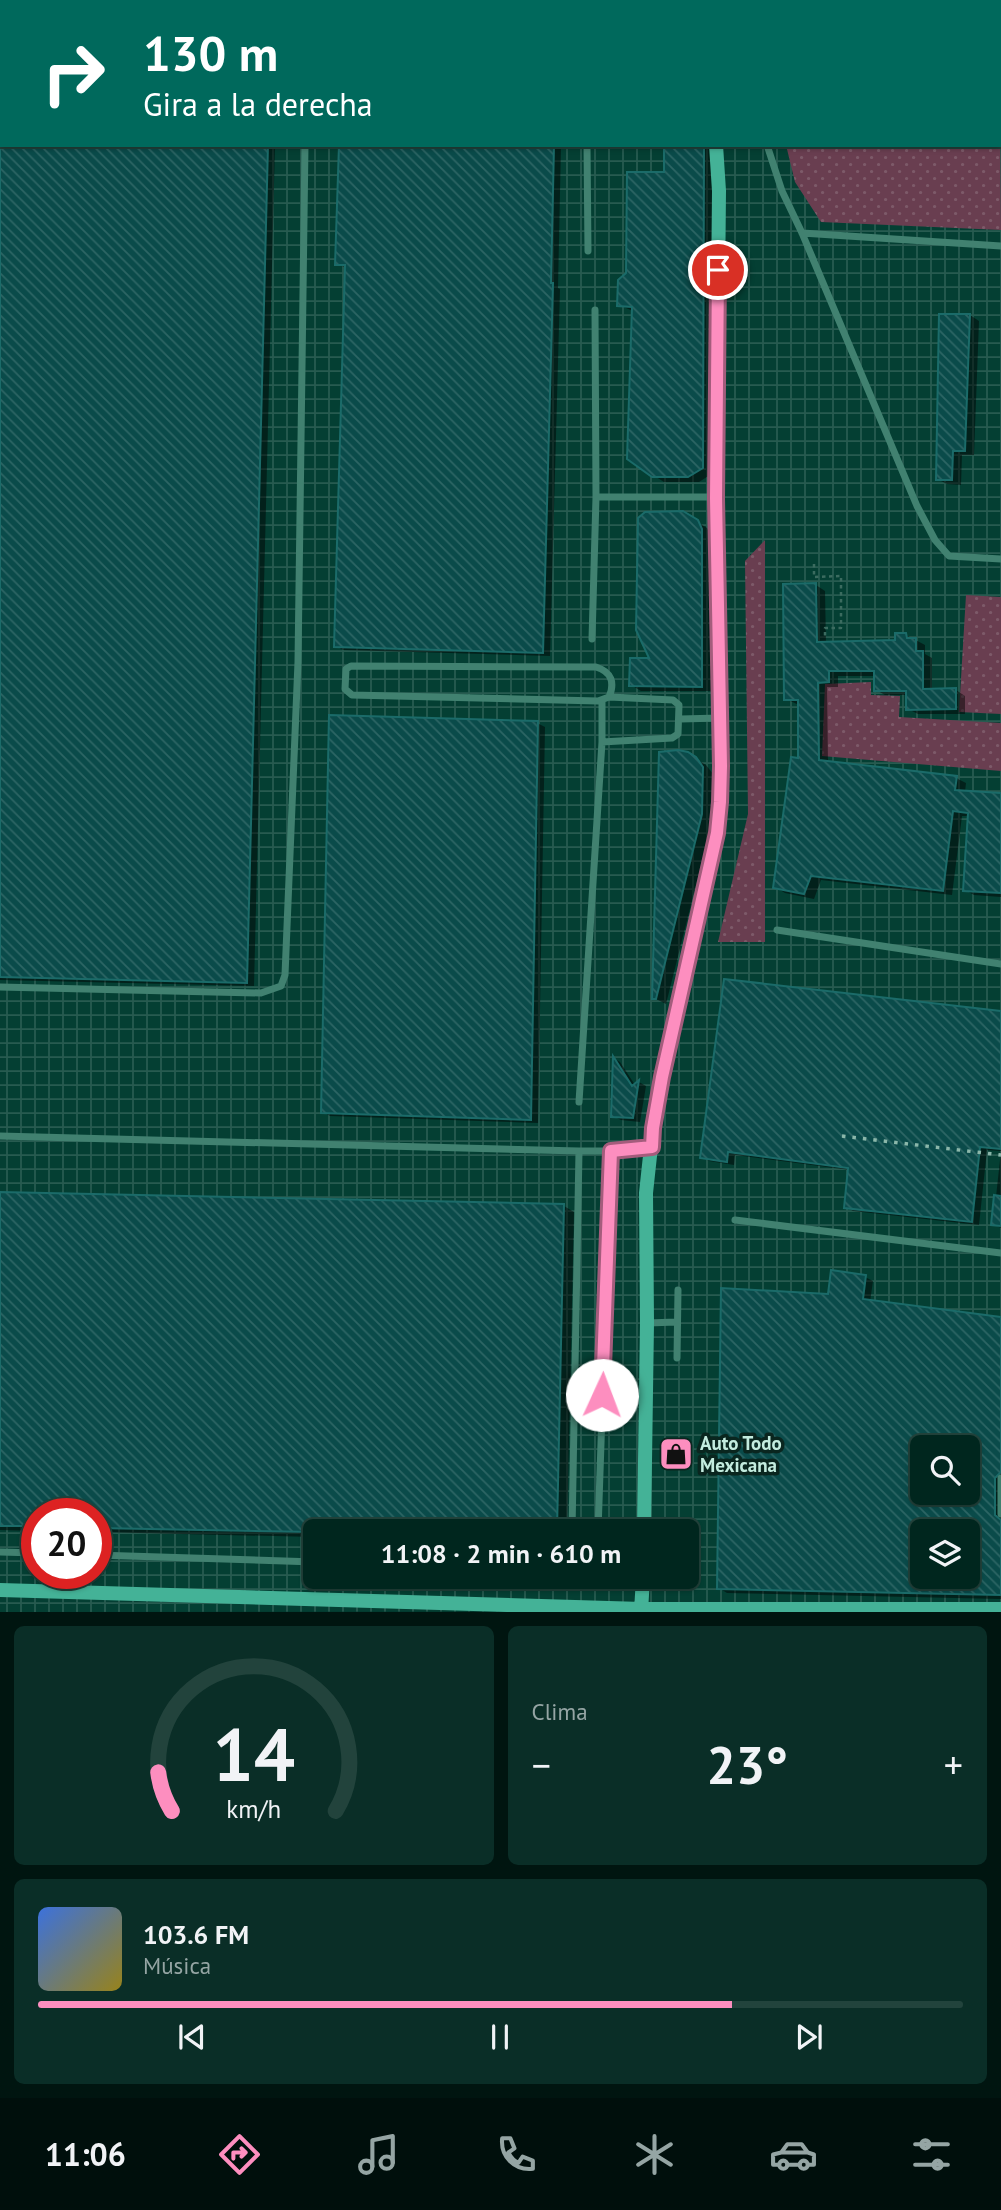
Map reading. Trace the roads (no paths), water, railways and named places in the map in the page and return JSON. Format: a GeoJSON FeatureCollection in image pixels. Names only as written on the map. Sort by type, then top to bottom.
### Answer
{"type":"FeatureCollection","features":[{"type":"Feature","properties":{"kind":"main road"},"geometry":{"type":"LineString","coordinates":[[644,1519],[646,1193],[653,1128],[666,1056],[717,833],[721,766],[716,498],[719,205],[716,147]]}},
{"type":"Feature","properties":{"kind":"main road"},"geometry":{"type":"LineString","coordinates":[[641,1610],[642,1589]]}},
{"type":"Feature","properties":{"kind":"main road"},"geometry":{"type":"LineString","coordinates":[[0,1590],[641,1610],[1001,1609]]}},
{"type":"Feature","properties":{"kind":"lane"},"geometry":{"type":"LineString","coordinates":[[0,987],[261,993],[281,986],[285,975],[298,663],[305,147]]}},
{"type":"Feature","properties":{"kind":"lane"},"geometry":{"type":"LineString","coordinates":[[587,147],[588,251]]}},
{"type":"Feature","properties":{"kind":"lane"},"geometry":{"type":"LineString","coordinates":[[768,147],[782,191],[917,506],[935,540],[944,552],[953,557],[1001,559]]}},
{"type":"Feature","properties":{"kind":"lane"},"geometry":{"type":"LineString","coordinates":[[802,233],[1001,246]]}},
{"type":"Feature","properties":{"kind":"lane"},"geometry":{"type":"LineString","coordinates":[[592,639],[596,498],[595,310]]}},
{"type":"Feature","properties":{"kind":"lane"},"geometry":{"type":"LineString","coordinates":[[596,498],[716,498]]}},
{"type":"Feature","properties":{"kind":"lane"},"geometry":{"type":"LineString","coordinates":[[579,1102],[601,742],[606,699],[612,689],[612,678],[608,672],[596,667],[346,668],[345,689],[352,695],[606,699],[676,701],[679,705],[678,734],[672,738],[601,742]]}},
{"type":"Feature","properties":{"kind":"lane"},"geometry":{"type":"LineString","coordinates":[[680,719],[720,718]]}},
{"type":"Feature","properties":{"kind":"lane"},"geometry":{"type":"LineString","coordinates":[[777,930],[1001,964]]}},
{"type":"Feature","properties":{"kind":"lane"},"geometry":{"type":"LineString","coordinates":[[0,1136],[579,1151],[652,1147]]}},
{"type":"Feature","properties":{"kind":"lane"},"geometry":{"type":"LineString","coordinates":[[572,1519],[579,1151]]}},
{"type":"Feature","properties":{"kind":"lane"},"geometry":{"type":"LineString","coordinates":[[598,1519],[611,1151]]}},
{"type":"Feature","properties":{"kind":"lane"},"geometry":{"type":"LineString","coordinates":[[736,1220],[1001,1253]]}},
{"type":"Feature","properties":{"kind":"lane"},"geometry":{"type":"LineString","coordinates":[[677,1358],[678,1290]]}},
{"type":"Feature","properties":{"kind":"lane"},"geometry":{"type":"LineString","coordinates":[[647,1323],[676,1322]]}},
{"type":"Feature","properties":{"kind":"lane"},"geometry":{"type":"LineString","coordinates":[[1000,1478],[1001,1514]]}},
{"type":"Feature","properties":{"kind":"lane"},"geometry":{"type":"LineString","coordinates":[[0,1552],[21,1553]]}},
{"type":"Feature","properties":{"kind":"lane"},"geometry":{"type":"LineString","coordinates":[[112,1556],[303,1562]]}},
{"type":"Feature","properties":{"kind":"railway"},"geometry":{"type":"LineString","coordinates":[[842,1136],[1001,1155]]}},
{"type":"Feature","properties":{"kind":"place","name":"Auto Todo Mexicana"},"geometry":{"type":"Point","coordinates":[676,1454]}}]}
